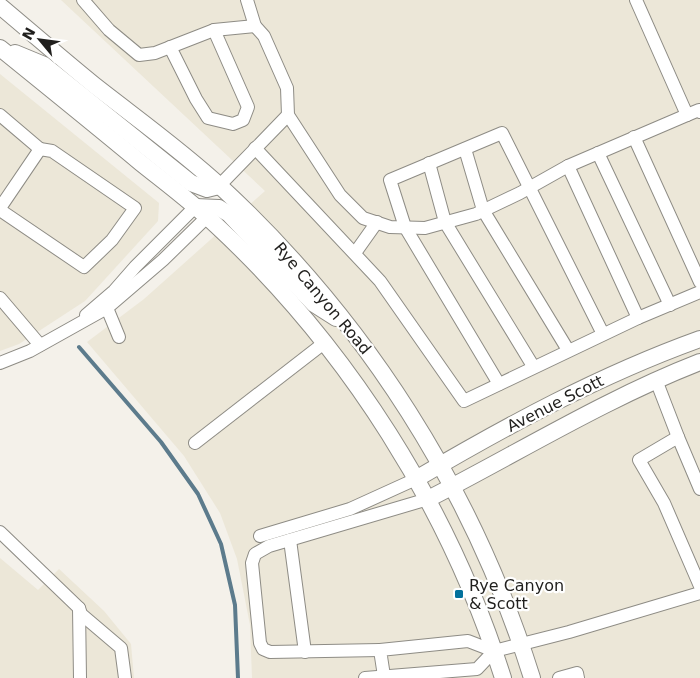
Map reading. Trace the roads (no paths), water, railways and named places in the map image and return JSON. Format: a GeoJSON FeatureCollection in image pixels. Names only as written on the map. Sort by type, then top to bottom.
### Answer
{"type":"FeatureCollection","features":[{"type":"Feature","properties":{"kind":"main road","name":"Rye Canyon Road"},"geometry":{"type":"LineString","coordinates":[[1,3],[219,186],[285,252],[351,327],[377,362],[453,486],[485,551],[522,644],[532,678]]}},
{"type":"Feature","properties":{"kind":"main road","name":"Rye Canyon Road"},"geometry":{"type":"LineString","coordinates":[[0,47],[201,212],[270,280],[324,343],[371,407],[428,499],[471,591],[503,678]]}},
{"type":"Feature","properties":{"kind":"main road"},"geometry":{"type":"LineString","coordinates":[[0,47],[44,65],[191,183],[207,189],[219,186]]}},
{"type":"Feature","properties":{"kind":"main road"},"geometry":{"type":"LineString","coordinates":[[201,212],[219,208],[229,214],[314,304],[351,327]]}},
{"type":"Feature","properties":{"kind":"main road","name":"Avenue Scott"},"geometry":{"type":"LineString","coordinates":[[416,479],[556,400],[641,360],[700,339]]}},
{"type":"Feature","properties":{"kind":"main road","name":"Avenue Scott"},"geometry":{"type":"LineString","coordinates":[[428,499],[558,428],[656,380],[700,363]]}},
{"type":"Feature","properties":{"kind":"street"},"geometry":{"type":"LineString","coordinates":[[82,0],[109,30],[139,55],[155,53],[214,30],[255,26]]}},
{"type":"Feature","properties":{"kind":"street"},"geometry":{"type":"LineString","coordinates":[[248,0],[255,26],[264,36],[287,88],[288,115],[340,195],[362,218],[390,226],[424,228],[483,210],[568,166],[686,115],[699,110],[700,112]]}},
{"type":"Feature","properties":{"kind":"street"},"geometry":{"type":"LineString","coordinates":[[636,0],[686,115]]}},
{"type":"Feature","properties":{"kind":"street"},"geometry":{"type":"LineString","coordinates":[[170,47],[196,99],[208,118],[233,124],[243,120],[248,107],[214,30]]}},
{"type":"Feature","properties":{"kind":"street"},"geometry":{"type":"LineString","coordinates":[[0,115],[40,149],[52,151],[135,208],[112,240],[84,268],[0,209],[40,149]]}},
{"type":"Feature","properties":{"kind":"street"},"geometry":{"type":"LineString","coordinates":[[219,186],[288,115]]}},
{"type":"Feature","properties":{"kind":"street"},"geometry":{"type":"LineString","coordinates":[[499,384],[405,227],[390,180],[502,133],[603,334]]}},
{"type":"Feature","properties":{"kind":"street"},"geometry":{"type":"LineString","coordinates":[[634,137],[700,282]]}},
{"type":"Feature","properties":{"kind":"street"},"geometry":{"type":"LineString","coordinates":[[255,148],[380,281],[464,401],[533,366],[700,292]]}},
{"type":"Feature","properties":{"kind":"street"},"geometry":{"type":"LineString","coordinates":[[465,148],[483,210],[568,350]]}},
{"type":"Feature","properties":{"kind":"street"},"geometry":{"type":"LineString","coordinates":[[598,153],[670,305]]}},
{"type":"Feature","properties":{"kind":"street"},"geometry":{"type":"LineString","coordinates":[[430,164],[445,222],[533,366]]}},
{"type":"Feature","properties":{"kind":"street"},"geometry":{"type":"LineString","coordinates":[[568,166],[638,318]]}},
{"type":"Feature","properties":{"kind":"street"},"geometry":{"type":"LineString","coordinates":[[0,363],[40,345],[82,321],[94,317],[107,308],[156,267],[201,212]]}},
{"type":"Feature","properties":{"kind":"street"},"geometry":{"type":"LineString","coordinates":[[82,321],[90,310],[114,292],[135,267],[201,212]]}},
{"type":"Feature","properties":{"kind":"street"},"geometry":{"type":"LineString","coordinates":[[355,253],[377,222]]}},
{"type":"Feature","properties":{"kind":"street"},"geometry":{"type":"LineString","coordinates":[[0,298],[40,345]]}},
{"type":"Feature","properties":{"kind":"street"},"geometry":{"type":"LineString","coordinates":[[107,308],[119,337]]}},
{"type":"Feature","properties":{"kind":"street"},"geometry":{"type":"LineString","coordinates":[[195,443],[324,343]]}},
{"type":"Feature","properties":{"kind":"street"},"geometry":{"type":"LineString","coordinates":[[656,380],[700,489]]}},
{"type":"Feature","properties":{"kind":"street"},"geometry":{"type":"LineString","coordinates":[[678,438],[639,460],[664,502],[700,586]]}},
{"type":"Feature","properties":{"kind":"street"},"geometry":{"type":"LineString","coordinates":[[260,536],[350,509],[416,479]]}},
{"type":"Feature","properties":{"kind":"street"},"geometry":{"type":"LineString","coordinates":[[428,499],[268,546],[255,554],[252,563],[260,643],[263,649],[270,652],[305,652],[380,650],[468,641],[494,651]]}},
{"type":"Feature","properties":{"kind":"street"},"geometry":{"type":"LineString","coordinates":[[0,532],[79,608],[81,614],[121,648],[124,678]]}},
{"type":"Feature","properties":{"kind":"street"},"geometry":{"type":"LineString","coordinates":[[290,540],[305,652]]}},
{"type":"Feature","properties":{"kind":"street"},"geometry":{"type":"LineString","coordinates":[[365,678],[477,669],[494,651],[700,593]]}},
{"type":"Feature","properties":{"kind":"street"},"geometry":{"type":"LineString","coordinates":[[79,608],[80,678]]}},
{"type":"Feature","properties":{"kind":"street"},"geometry":{"type":"LineString","coordinates":[[380,650],[384,676]]}},
{"type":"Feature","properties":{"kind":"street"},"geometry":{"type":"LineString","coordinates":[[559,678],[577,673],[578,678]]}},
{"type":"Feature","properties":{"kind":"waterway"},"geometry":{"type":"LineString","coordinates":[[79,347],[161,442],[198,494],[221,544],[235,605],[238,678]]}},
{"type":"Feature","properties":{"kind":"place","name":"Rye Canyon & Scott"},"geometry":{"type":"Point","coordinates":[459,594]}}]}
